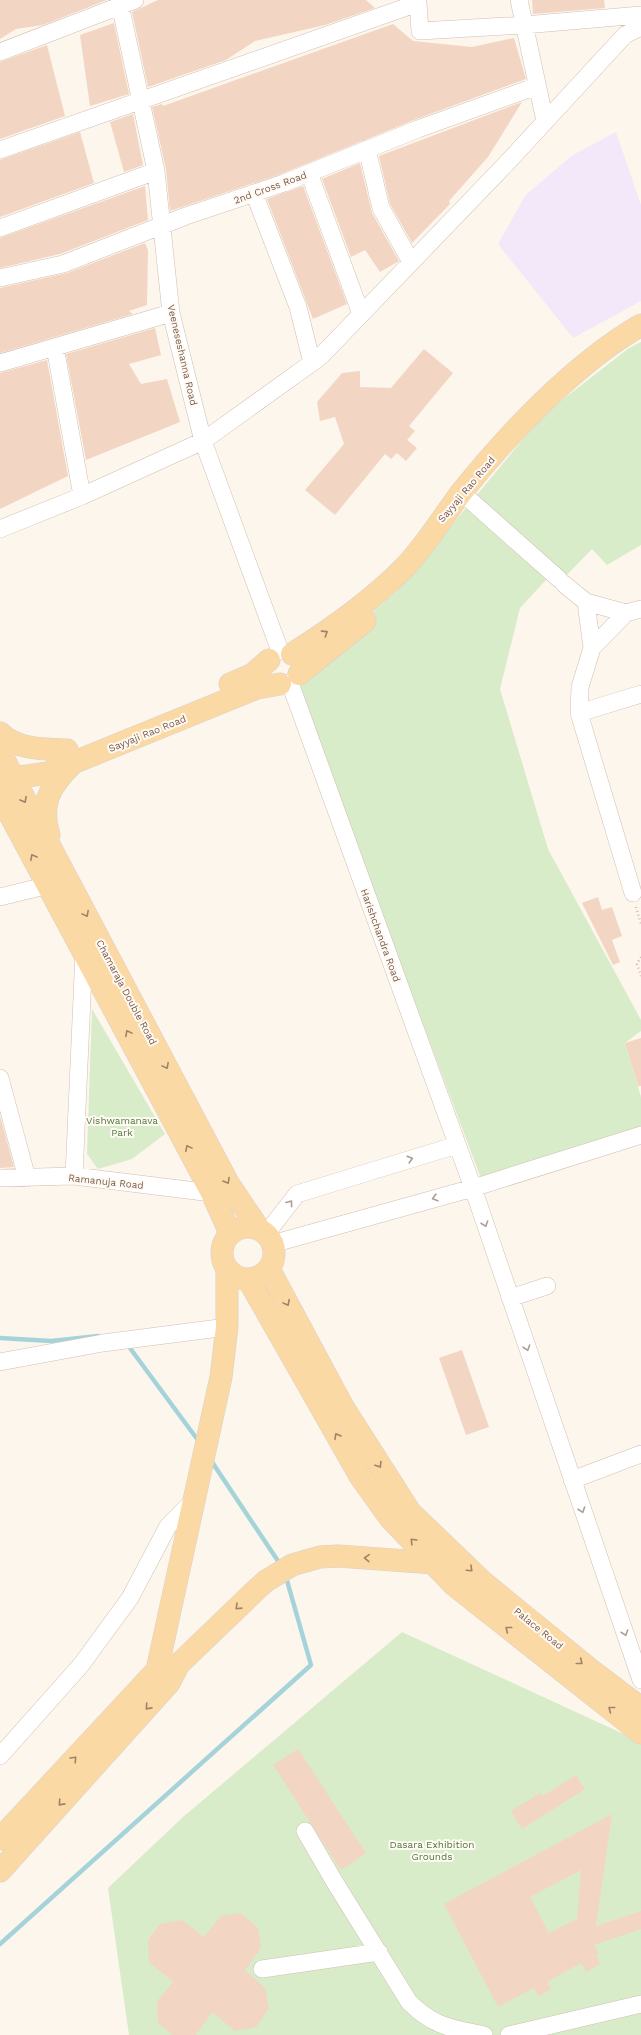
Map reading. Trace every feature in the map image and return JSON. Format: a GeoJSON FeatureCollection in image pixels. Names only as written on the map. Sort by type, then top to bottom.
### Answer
{"type":"FeatureCollection","features":[{"type":"Feature","properties":{"kind":"main road","name":"Sayyaji Rao Road"},"geometry":{"type":"LineString","coordinates":[[6,780],[42,760],[70,756],[257,688],[290,680],[352,632],[412,576],[467,496],[535,409],[621,336],[641,325]]}},
{"type":"Feature","properties":{"kind":"main road","name":"Sayyaji Rao Road"},"geometry":{"type":"LineString","coordinates":[[70,756],[253,674],[280,655],[342,622],[404,568],[467,496],[544,414],[587,378],[629,348],[641,342]]}},
{"type":"Feature","properties":{"kind":"main road"},"geometry":{"type":"LineString","coordinates":[[280,655],[300,663],[290,680],[272,679],[269,675],[267,670],[280,655]]}},
{"type":"Feature","properties":{"kind":"main road"},"geometry":{"type":"LineString","coordinates":[[0,733],[5,738],[23,745],[70,756],[50,791],[45,806],[46,823],[54,854]]}},
{"type":"Feature","properties":{"kind":"main road","name":"Chamaraja Double Road"},"geometry":{"type":"LineString","coordinates":[[0,752],[6,780],[54,854],[228,1183],[266,1236]]}},
{"type":"Feature","properties":{"kind":"main road"},"geometry":{"type":"LineString","coordinates":[[0,796],[84,950],[212,1193],[230,1233]]}},
{"type":"Feature","properties":{"kind":"main road"},"geometry":{"type":"LineString","coordinates":[[0,1871],[169,1672],[193,1501],[221,1377],[227,1327],[227,1270],[221,1251],[224,1241],[230,1233],[239,1228],[249,1227],[266,1236],[274,1252],[269,1269],[260,1277],[248,1280],[237,1277],[227,1270]]}},
{"type":"Feature","properties":{"kind":"main road","name":"Palace Road"},"geometry":{"type":"LineString","coordinates":[[269,1269],[343,1407],[410,1512],[484,1583],[592,1671],[641,1708]]}},
{"type":"Feature","properties":{"kind":"main road"},"geometry":{"type":"LineString","coordinates":[[248,1280],[360,1476],[390,1518],[454,1585],[641,1733]]}},
{"type":"Feature","properties":{"kind":"main road"},"geometry":{"type":"LineString","coordinates":[[0,1839],[169,1672],[266,1580],[292,1565],[320,1557],[338,1556],[434,1563]]}},
{"type":"Feature","properties":{"kind":"street"},"geometry":{"type":"LineString","coordinates":[[519,0],[545,122]]}},
{"type":"Feature","properties":{"kind":"street"},"geometry":{"type":"LineString","coordinates":[[0,52],[125,2]]}},
{"type":"Feature","properties":{"kind":"street","name":"Veeneseshanna Road"},"geometry":{"type":"LineString","coordinates":[[125,2],[156,171],[163,225],[171,312],[203,441],[280,655]]}},
{"type":"Feature","properties":{"kind":"street"},"geometry":{"type":"LineString","coordinates":[[0,150],[142,101],[418,2],[420,31],[524,25],[641,15]]}},
{"type":"Feature","properties":{"kind":"street"},"geometry":{"type":"LineString","coordinates":[[0,529],[82,496],[203,441],[320,357],[545,122],[625,35],[641,27]]}},
{"type":"Feature","properties":{"kind":"street","name":"2nd Cross Road"},"geometry":{"type":"LineString","coordinates":[[0,278],[63,264],[163,225],[309,173],[367,149],[537,86]]}},
{"type":"Feature","properties":{"kind":"street"},"geometry":{"type":"LineString","coordinates":[[367,149],[381,208],[411,262]]}},
{"type":"Feature","properties":{"kind":"street"},"geometry":{"type":"LineString","coordinates":[[0,228],[156,171]]}},
{"type":"Feature","properties":{"kind":"street"},"geometry":{"type":"LineString","coordinates":[[309,173],[361,314]]}},
{"type":"Feature","properties":{"kind":"street"},"geometry":{"type":"LineString","coordinates":[[254,193],[298,308],[312,363]]}},
{"type":"Feature","properties":{"kind":"street"},"geometry":{"type":"LineString","coordinates":[[0,363],[171,312]]}},
{"type":"Feature","properties":{"kind":"street"},"geometry":{"type":"LineString","coordinates":[[56,347],[82,496]]}},
{"type":"Feature","properties":{"kind":"street"},"geometry":{"type":"LineString","coordinates":[[467,496],[586,602],[634,611]]}},
{"type":"Feature","properties":{"kind":"street"},"geometry":{"type":"LineString","coordinates":[[586,602],[592,648],[580,687],[579,713],[633,893]]}},
{"type":"Feature","properties":{"kind":"street"},"geometry":{"type":"LineString","coordinates":[[592,648],[634,611]]}},
{"type":"Feature","properties":{"kind":"street","name":"Harishchandra Road"},"geometry":{"type":"LineString","coordinates":[[290,680],[456,1145],[473,1188],[641,1680]]}},
{"type":"Feature","properties":{"kind":"street"},"geometry":{"type":"LineString","coordinates":[[579,713],[641,694]]}},
{"type":"Feature","properties":{"kind":"street"},"geometry":{"type":"LineString","coordinates":[[0,897],[49,886]]}},
{"type":"Feature","properties":{"kind":"street"},"geometry":{"type":"LineString","coordinates":[[74,1176],[84,950]]}},
{"type":"Feature","properties":{"kind":"street"},"geometry":{"type":"LineString","coordinates":[[0,1078],[27,1178]]}},
{"type":"Feature","properties":{"kind":"street"},"geometry":{"type":"LineString","coordinates":[[266,1236],[473,1188],[641,1135]]}},
{"type":"Feature","properties":{"kind":"street"},"geometry":{"type":"LineString","coordinates":[[266,1236],[296,1194],[456,1145]]}},
{"type":"Feature","properties":{"kind":"street","name":"Ramanuja Road"},"geometry":{"type":"LineString","coordinates":[[0,1178],[74,1176],[212,1193]]}},
{"type":"Feature","properties":{"kind":"street"},"geometry":{"type":"LineString","coordinates":[[510,1298],[547,1286]]}},
{"type":"Feature","properties":{"kind":"street"},"geometry":{"type":"LineString","coordinates":[[0,1362],[103,1343],[227,1327]]}},
{"type":"Feature","properties":{"kind":"street"},"geometry":{"type":"LineString","coordinates":[[572,1480],[641,1454]]}},
{"type":"Feature","properties":{"kind":"street"},"geometry":{"type":"LineString","coordinates":[[0,1756],[81,1665],[130,1598],[168,1526],[193,1501]]}},
{"type":"Feature","properties":{"kind":"street"},"geometry":{"type":"LineString","coordinates":[[305,1831],[334,1881],[409,2002],[420,2013],[437,2024],[476,2034]]}},
{"type":"Feature","properties":{"kind":"street"},"geometry":{"type":"LineString","coordinates":[[262,1969],[379,1952]]}},
{"type":"Feature","properties":{"kind":"street"},"geometry":{"type":"LineString","coordinates":[[509,2035],[641,2004]]}},
{"type":"Feature","properties":{"kind":"path"},"geometry":{"type":"LineString","coordinates":[[641,957],[637,964],[641,976]]}},
{"type":"Feature","properties":{"kind":"shaded area"},"geometry":{"type":"Polygon","coordinates":[[[616,132],[641,205],[641,301],[573,338],[498,244],[525,196],[571,156],[616,132]]]}},
{"type":"Feature","properties":{"kind":"green space"},"geometry":{"type":"Polygon","coordinates":[[[641,342],[641,545],[607,565],[592,549],[561,581],[476,505],[546,580],[520,608],[500,689],[548,849],[641,1020],[641,1031],[625,1043],[641,1097],[641,1135],[482,1181],[294,681],[397,591],[544,414],[629,348],[641,342]]]}},
{"type":"Feature","properties":{"kind":"green space","name":"Vishwamanava Park"},"geometry":{"type":"Polygon","coordinates":[[[92,1009],[165,1134],[132,1159],[98,1169],[87,1154],[92,1009]]]}},
{"type":"Feature","properties":{"kind":"green space","name":"Dasara Exhibition Grounds"},"geometry":{"type":"Polygon","coordinates":[[[402,1632],[641,1742],[641,2035],[129,2035],[108,1888],[183,1817],[402,1632]]]}},
{"type":"Feature","properties":{"kind":"building"},"geometry":{"type":"Polygon","coordinates":[[[0,0],[107,0],[43,25],[16,29],[0,39],[0,0]]]}},
{"type":"Feature","properties":{"kind":"building"},"geometry":{"type":"Polygon","coordinates":[[[158,0],[366,0],[375,8],[325,25],[255,41],[226,60],[148,87],[132,12],[158,0]]]}},
{"type":"Feature","properties":{"kind":"building"},"geometry":{"type":"Polygon","coordinates":[[[532,0],[604,0],[605,8],[533,14],[532,0]]]}},
{"type":"Feature","properties":{"kind":"building"},"geometry":{"type":"Polygon","coordinates":[[[114,23],[129,94],[90,106],[80,35],[114,23]]]}},
{"type":"Feature","properties":{"kind":"building"},"geometry":{"type":"Polygon","coordinates":[[[393,24],[413,41],[472,47],[514,38],[526,79],[414,120],[281,174],[170,211],[166,169],[152,107],[162,104],[163,106],[393,24]]]}},
{"type":"Feature","properties":{"kind":"building"},"geometry":{"type":"Polygon","coordinates":[[[47,45],[65,116],[0,139],[0,62],[47,45]]]}},
{"type":"Feature","properties":{"kind":"building"},"geometry":{"type":"Polygon","coordinates":[[[522,102],[488,157],[449,201],[450,204],[412,243],[390,204],[379,156],[522,102]]]}},
{"type":"Feature","properties":{"kind":"building"},"geometry":{"type":"Polygon","coordinates":[[[133,114],[143,165],[124,172],[110,122],[133,114]]]}},
{"type":"Feature","properties":{"kind":"building"},"geometry":{"type":"Polygon","coordinates":[[[80,132],[94,183],[0,217],[0,160],[80,132]]]}},
{"type":"Feature","properties":{"kind":"building"},"geometry":{"type":"Polygon","coordinates":[[[360,163],[372,213],[399,261],[380,272],[365,250],[351,257],[322,179],[360,163]]]}},
{"type":"Feature","properties":{"kind":"building"},"geometry":{"type":"Polygon","coordinates":[[[145,186],[148,220],[60,254],[0,268],[0,238],[145,186]]]}},
{"type":"Feature","properties":{"kind":"building"},"geometry":{"type":"Polygon","coordinates":[[[303,186],[347,304],[313,319],[267,199],[303,186]]]}},
{"type":"Feature","properties":{"kind":"building"},"geometry":{"type":"Polygon","coordinates":[[[145,243],[148,250],[147,305],[129,311],[133,314],[0,353],[0,288],[67,273],[145,243]]]}},
{"type":"Feature","properties":{"kind":"building"},"geometry":{"type":"Polygon","coordinates":[[[155,328],[161,355],[129,364],[141,384],[167,379],[180,422],[86,460],[66,354],[155,328]]]}},
{"type":"Feature","properties":{"kind":"building"},"geometry":{"type":"Polygon","coordinates":[[[424,349],[453,373],[409,426],[415,431],[407,440],[417,448],[406,461],[397,453],[391,459],[385,454],[335,515],[305,490],[344,444],[335,417],[320,421],[317,402],[342,373],[360,371],[360,387],[391,388],[424,349]]]}},
{"type":"Feature","properties":{"kind":"building"},"geometry":{"type":"Polygon","coordinates":[[[47,360],[68,476],[0,509],[0,373],[47,360]]]}},
{"type":"Feature","properties":{"kind":"building"},"geometry":{"type":"Polygon","coordinates":[[[598,897],[602,910],[612,907],[622,936],[612,940],[620,962],[613,965],[582,903],[598,897]]]}},
{"type":"Feature","properties":{"kind":"building"},"geometry":{"type":"Polygon","coordinates":[[[641,1038],[641,1086],[638,1086],[625,1043],[641,1038]]]}},
{"type":"Feature","properties":{"kind":"building"},"geometry":{"type":"Polygon","coordinates":[[[0,1116],[14,1167],[0,1168],[0,1116]]]}},
{"type":"Feature","properties":{"kind":"building"},"geometry":{"type":"Polygon","coordinates":[[[462,1350],[489,1427],[466,1435],[439,1358],[462,1350]]]}},
{"type":"Feature","properties":{"kind":"building"},"geometry":{"type":"Polygon","coordinates":[[[298,1749],[366,1853],[341,1870],[273,1765],[298,1749]]]}},
{"type":"Feature","properties":{"kind":"building"},"geometry":{"type":"Polygon","coordinates":[[[576,1775],[585,1789],[522,1829],[511,1811],[540,1793],[543,1796],[576,1775]]]}},
{"type":"Feature","properties":{"kind":"building"},"geometry":{"type":"Polygon","coordinates":[[[612,1814],[596,1926],[641,1911],[641,1929],[594,1945],[599,1954],[596,1955],[600,1964],[586,1972],[581,1963],[547,1982],[551,1989],[538,1996],[534,1988],[498,2007],[444,1904],[612,1814]],[[581,1870],[530,1897],[549,1933],[577,1919],[581,1870]]]}},
{"type":"Feature","properties":{"kind":"building"},"geometry":{"type":"Polygon","coordinates":[[[241,1913],[258,1928],[261,1948],[245,1970],[265,1988],[269,2008],[256,2027],[235,2031],[212,2012],[196,2035],[172,2035],[158,2023],[157,2001],[173,1982],[149,1962],[148,1940],[160,1924],[182,1920],[204,1937],[221,1916],[241,1913]]]}},
{"type":"Feature","properties":{"kind":"waterway"},"geometry":{"type":"LineString","coordinates":[[0,1338],[51,1341],[98,1336]]}},
{"type":"Feature","properties":{"kind":"waterway"},"geometry":{"type":"LineString","coordinates":[[127,1344],[200,1443]]}},
{"type":"Feature","properties":{"kind":"waterway"},"geometry":{"type":"LineString","coordinates":[[210,1459],[280,1564]]}},
{"type":"Feature","properties":{"kind":"waterway"},"geometry":{"type":"LineString","coordinates":[[0,1944],[311,1665],[286,1577]]}}]}
